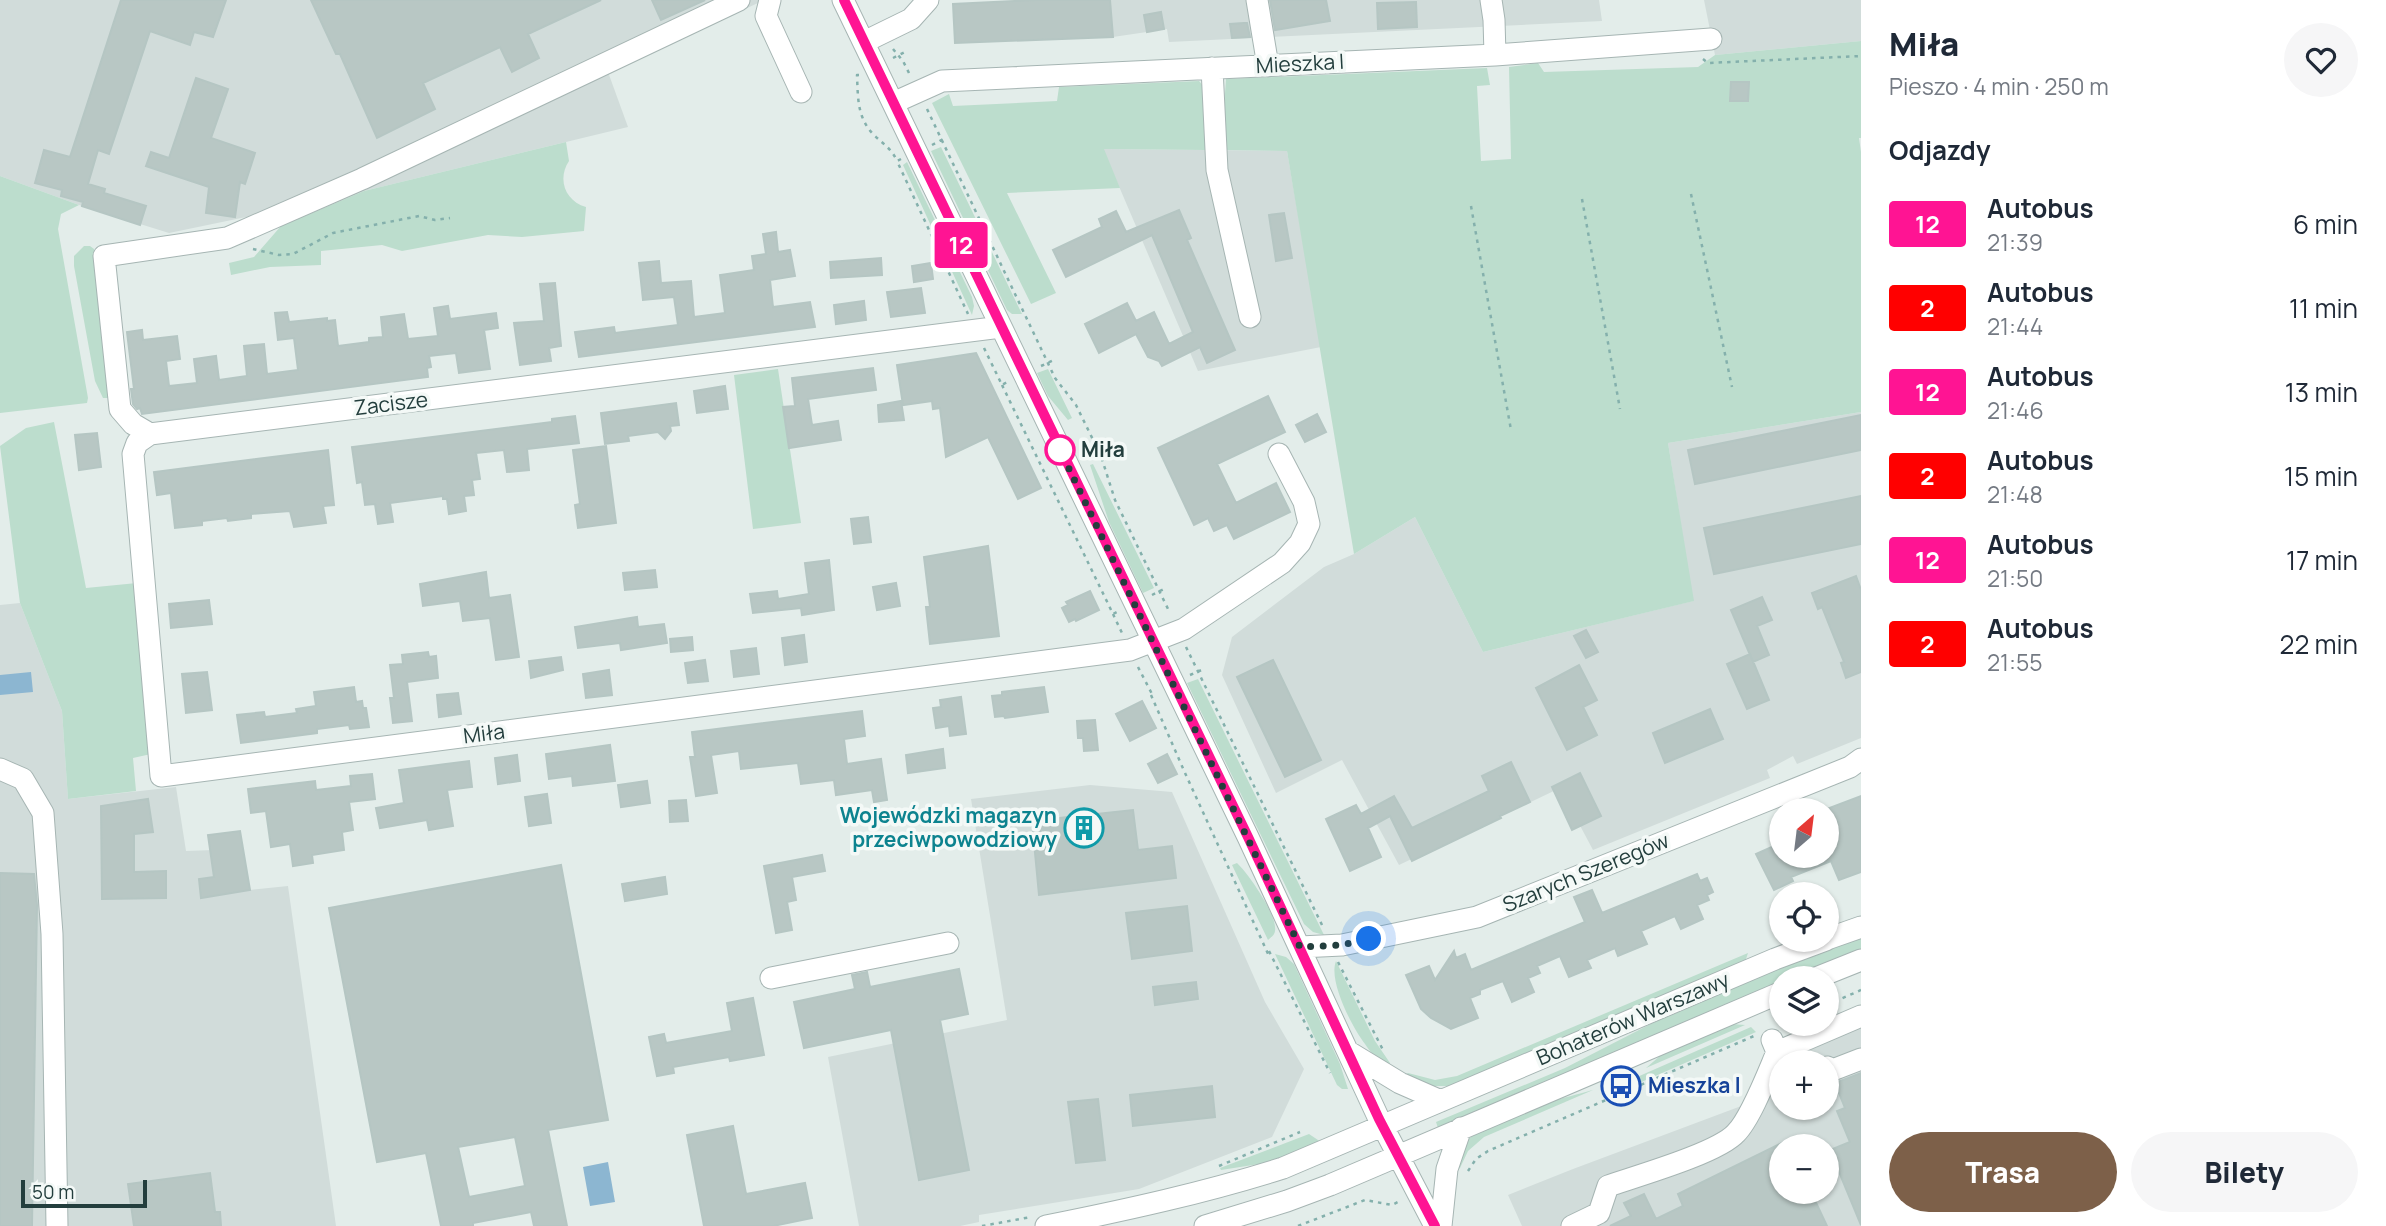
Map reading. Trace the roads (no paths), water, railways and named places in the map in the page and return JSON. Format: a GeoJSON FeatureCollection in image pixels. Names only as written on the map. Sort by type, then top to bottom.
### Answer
{"type":"FeatureCollection","features":[{"type":"Feature","properties":{"kind":"street"},"geometry":{"type":"LineString","coordinates":[[150,434],[133,424],[120,409],[104,256],[227,238],[277,218],[739,0]]}},
{"type":"Feature","properties":{"kind":"street"},"geometry":{"type":"LineString","coordinates":[[770,0],[766,16],[801,92]]}},
{"type":"Feature","properties":{"kind":"street"},"geometry":{"type":"LineString","coordinates":[[844,0],[1300,947],[1383,1126],[1438,1226]]}},
{"type":"Feature","properties":{"kind":"street"},"geometry":{"type":"LineString","coordinates":[[864,42],[911,19],[928,0]]}},
{"type":"Feature","properties":{"kind":"street"},"geometry":{"type":"LineString","coordinates":[[1257,0],[1268,65]]}},
{"type":"Feature","properties":{"kind":"street"},"geometry":{"type":"LineString","coordinates":[[1491,0],[1495,55]]}},
{"type":"Feature","properties":{"kind":"street","name":"Mieszka I"},"geometry":{"type":"LineString","coordinates":[[893,103],[942,81],[1495,55],[1711,38]]}},
{"type":"Feature","properties":{"kind":"street"},"geometry":{"type":"LineString","coordinates":[[1212,68],[1217,170],[1250,317]]}},
{"type":"Feature","properties":{"kind":"street","name":"Zacisze"},"geometry":{"type":"LineString","coordinates":[[150,434],[1001,327]]}},
{"type":"Feature","properties":{"kind":"street","name":"Miła"},"geometry":{"type":"LineString","coordinates":[[150,434],[138,443],[133,454],[161,776],[1130,650],[1153,643]]}},
{"type":"Feature","properties":{"kind":"street"},"geometry":{"type":"LineString","coordinates":[[1153,643],[1179,631],[1282,563],[1300,543],[1309,524],[1304,502],[1279,454]]}},
{"type":"Feature","properties":{"kind":"street","name":"Szarych Szeregów"},"geometry":{"type":"LineString","coordinates":[[1300,947],[1332,945],[1477,917],[1850,766],[1861,759]]}},
{"type":"Feature","properties":{"kind":"street"},"geometry":{"type":"LineString","coordinates":[[0,769],[23,779],[43,813],[52,934],[57,1226]]}},
{"type":"Feature","properties":{"kind":"street","name":"Bohaterów Warszawy"},"geometry":{"type":"LineString","coordinates":[[1839,935],[1861,927]]}},
{"type":"Feature","properties":{"kind":"street"},"geometry":{"type":"LineString","coordinates":[[771,978],[948,943]]}},
{"type":"Feature","properties":{"kind":"street","name":"Bohaterów Warszawy"},"geometry":{"type":"LineString","coordinates":[[1046,1226],[1215,1190],[1283,1168],[1794,952]]}},
{"type":"Feature","properties":{"kind":"street"},"geometry":{"type":"LineString","coordinates":[[1839,969],[1861,960]]}},
{"type":"Feature","properties":{"kind":"street","name":"Bohaterów Warszawy"},"geometry":{"type":"LineString","coordinates":[[1205,1226],[1287,1201],[1769,998]]}},
{"type":"Feature","properties":{"kind":"street"},"geometry":{"type":"LineString","coordinates":[[1572,1226],[1599,1213],[1608,1186],[1721,1146],[1737,1133],[1758,1094],[1769,1042],[1808,1039],[1861,1016]]}},
{"type":"Feature","properties":{"kind":"street"},"geometry":{"type":"LineString","coordinates":[[1808,1039],[1816,1050]]}},
{"type":"Feature","properties":{"kind":"street"},"geometry":{"type":"LineString","coordinates":[[1349,1052],[1400,1083],[1441,1101]]}},
{"type":"Feature","properties":{"kind":"street"},"geometry":{"type":"LineString","coordinates":[[1839,1068],[1861,1059]]}},
{"type":"Feature","properties":{"kind":"street"},"geometry":{"type":"LineString","coordinates":[[1438,1226],[1447,1169],[1461,1128]]}},
{"type":"Feature","properties":{"kind":"water"},"geometry":{"type":"Polygon","coordinates":[[[31,672],[33,692],[0,695],[0,675],[31,672]]]}},
{"type":"Feature","properties":{"kind":"water"},"geometry":{"type":"Polygon","coordinates":[[[608,1162],[615,1202],[590,1206],[583,1167],[608,1162]]]}},
{"type":"Feature","properties":{"kind":"place","name":"Miła"},"geometry":{"type":"Point","coordinates":[1060,450]}},
{"type":"Feature","properties":{"kind":"place","name":"Wojewódzki magazyn przeciwpowodziowy"},"geometry":{"type":"Point","coordinates":[1084,828]}},
{"type":"Feature","properties":{"kind":"place","name":"Mieszka I"},"geometry":{"type":"Point","coordinates":[1621,1086]}}]}
